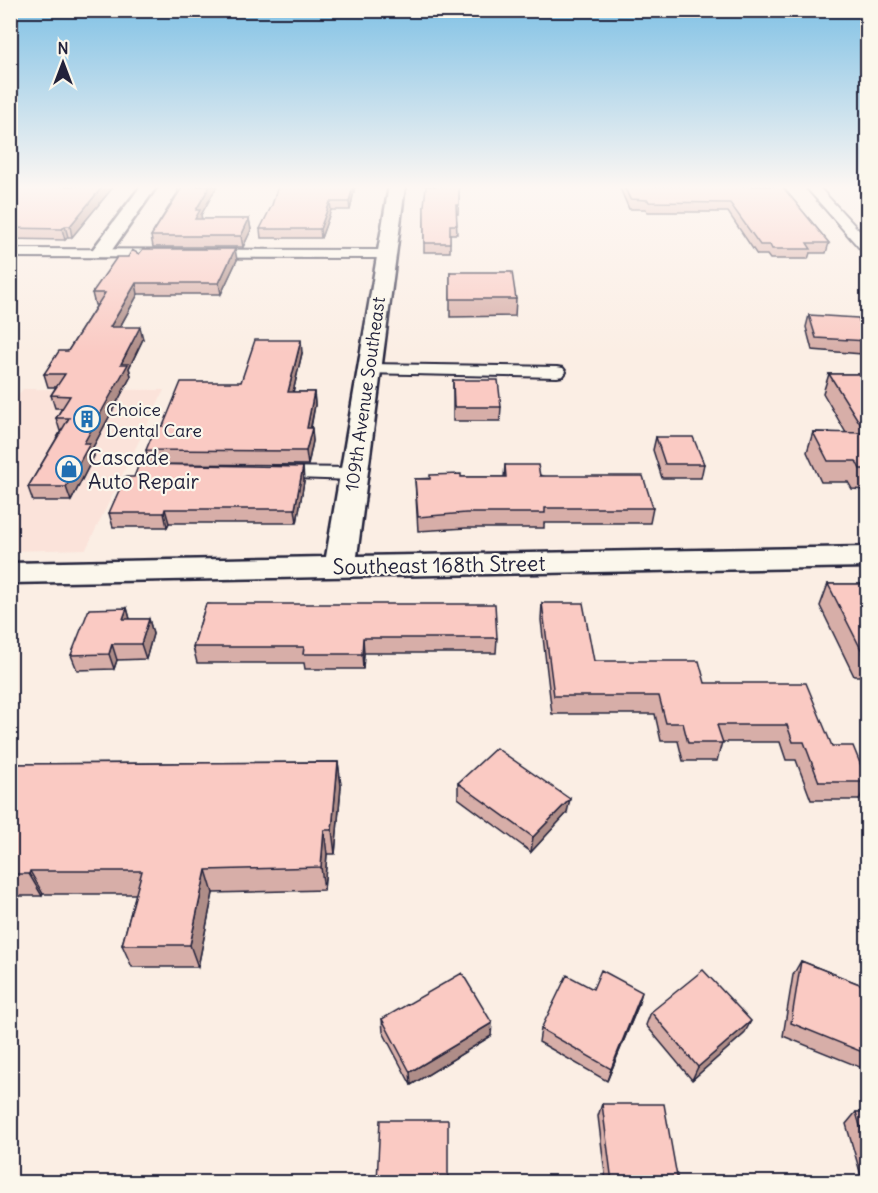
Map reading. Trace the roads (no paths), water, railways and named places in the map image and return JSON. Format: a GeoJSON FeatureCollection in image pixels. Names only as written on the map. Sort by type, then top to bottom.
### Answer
{"type":"FeatureCollection","features":[{"type":"Feature","properties":{"kind":"street"},"geometry":{"type":"LineString","coordinates":[[100,253],[108,242]]}},
{"type":"Feature","properties":{"kind":"street","name":"109th Avenue Southeast"},"geometry":{"type":"LineString","coordinates":[[340,567],[388,242]]}},
{"type":"Feature","properties":{"kind":"street"},"geometry":{"type":"LineString","coordinates":[[10,253],[386,254]]}},
{"type":"Feature","properties":{"kind":"street"},"geometry":{"type":"LineString","coordinates":[[369,369],[557,372]]}},
{"type":"Feature","properties":{"kind":"street"},"geometry":{"type":"LineString","coordinates":[[250,473],[354,474]]}},
{"type":"Feature","properties":{"kind":"street","name":"Southeast 168th Street"},"geometry":{"type":"LineString","coordinates":[[10,573],[867,556]]}},
{"type":"Feature","properties":{"kind":"place","name":"Choice Dental Care"},"geometry":{"type":"Point","coordinates":[87,419]}},
{"type":"Feature","properties":{"kind":"place","name":"Cascade Auto Repair"},"geometry":{"type":"Point","coordinates":[69,469]}}]}
